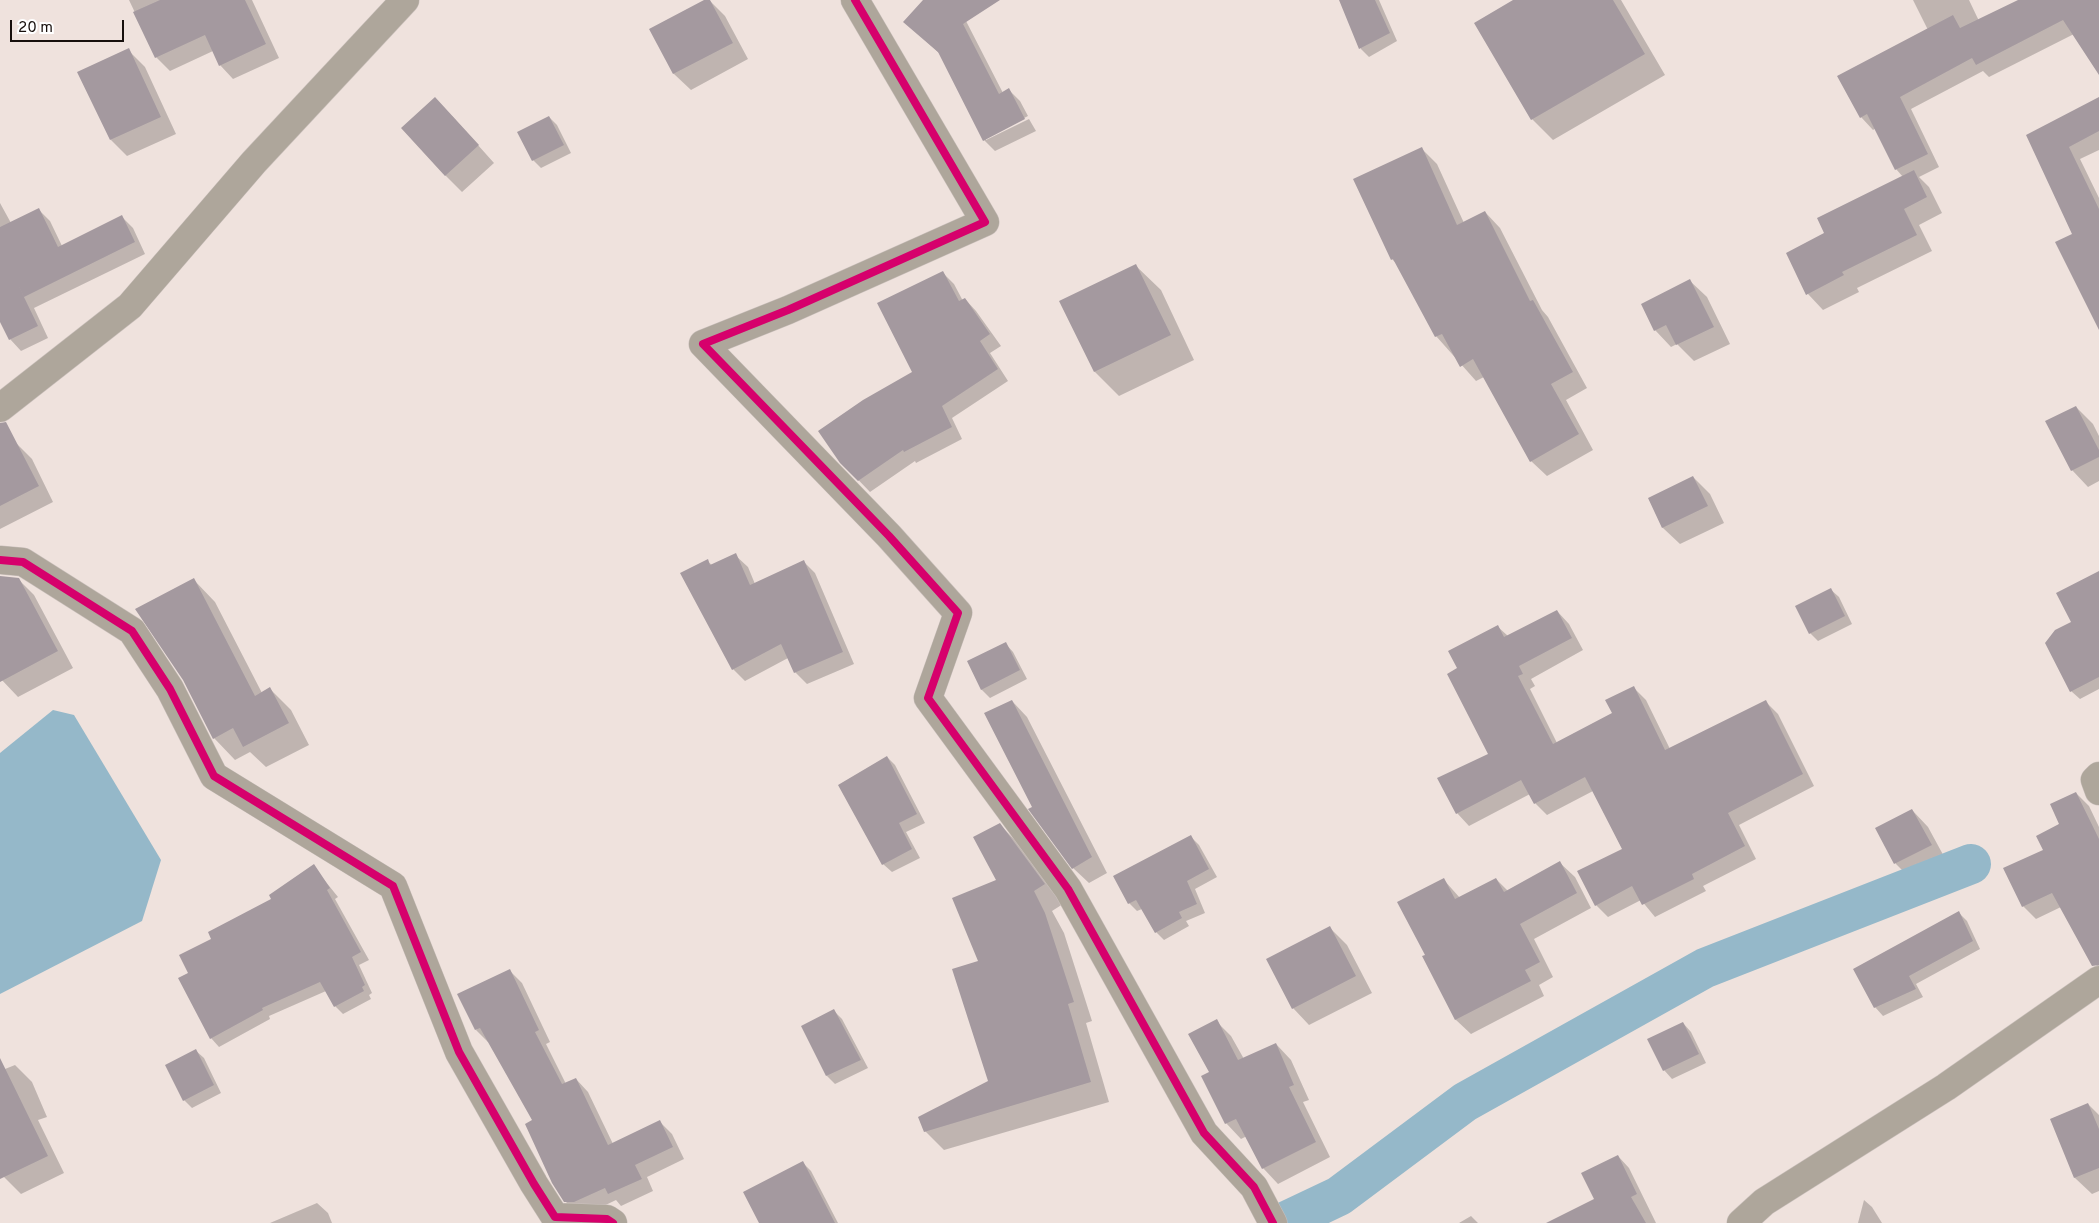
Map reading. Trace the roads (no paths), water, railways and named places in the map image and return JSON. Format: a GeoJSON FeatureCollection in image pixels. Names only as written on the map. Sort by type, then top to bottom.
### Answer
{"type":"FeatureCollection","features":[{"type":"Feature","properties":{"kind":"street"},"geometry":{"type":"LineString","coordinates":[[0,408],[130,306],[254,162],[405,0]]}},
{"type":"Feature","properties":{"kind":"street"},"geometry":{"type":"LineString","coordinates":[[855,0],[985,222],[788,310],[703,344],[889,536],[958,613],[928,698],[1068,890],[1204,1133],[1254,1187],[1273,1223]]}},
{"type":"Feature","properties":{"kind":"street"},"geometry":{"type":"LineString","coordinates":[[0,560],[23,562],[132,631],[170,689],[214,776],[393,886],[459,1052],[550,1209],[556,1217],[607,1219],[613,1223]]}},
{"type":"Feature","properties":{"kind":"street"},"geometry":{"type":"LineString","coordinates":[[1741,1223],[1764,1202],[1946,1087],[2099,980]]}},
{"type":"Feature","properties":{"kind":"water"},"geometry":{"type":"Polygon","coordinates":[[[53,710],[74,715],[161,860],[142,921],[0,994],[0,753],[53,710]]]}},
{"type":"Feature","properties":{"kind":"waterway"},"geometry":{"type":"LineString","coordinates":[[1282,1223],[1339,1196],[1465,1102],[1705,968],[1971,864]]}}]}
